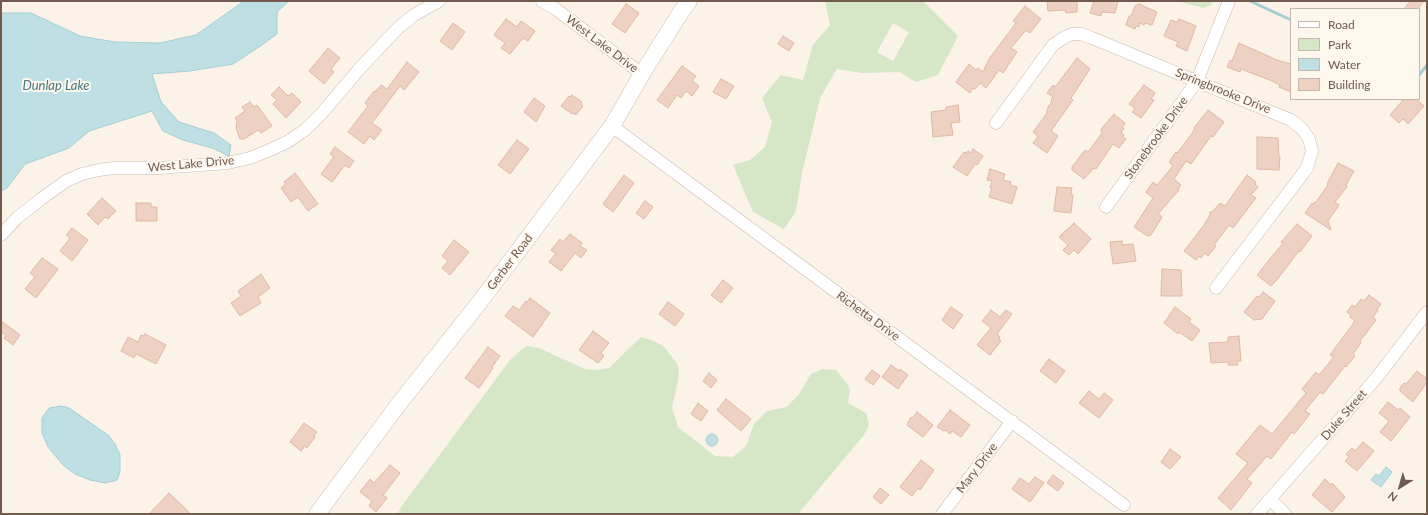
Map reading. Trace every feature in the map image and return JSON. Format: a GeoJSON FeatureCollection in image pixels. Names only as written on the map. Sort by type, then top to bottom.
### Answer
{"type":"FeatureCollection","features":[{"type":"Feature","properties":{"kind":"street","name":"West Lake Drive"},"geometry":{"type":"LineString","coordinates":[[1,235],[18,218],[41,199],[66,181],[82,174],[114,168],[159,168],[228,162],[256,155],[287,142],[305,130],[322,113],[361,66],[398,28],[414,15],[439,1]]}},
{"type":"Feature","properties":{"kind":"street","name":"West Lake Drive"},"geometry":{"type":"LineString","coordinates":[[542,1],[557,10],[642,74]]}},
{"type":"Feature","properties":{"kind":"street","name":"Gerber Road"},"geometry":{"type":"LineString","coordinates":[[317,514],[398,405],[479,303],[612,126],[642,74],[689,1]]}},
{"type":"Feature","properties":{"kind":"street","name":"Stonebrooke Drive"},"geometry":{"type":"LineString","coordinates":[[1106,207],[1197,81],[1229,1]]}},
{"type":"Feature","properties":{"kind":"street","name":"Springbrooke Drive"},"geometry":{"type":"LineString","coordinates":[[996,123],[1053,45],[1072,34],[1081,34],[1092,38],[1291,120],[1302,129],[1309,139],[1312,151],[1307,168],[1216,288]]}},
{"type":"Feature","properties":{"kind":"street","name":"Richetta Drive"},"geometry":{"type":"LineString","coordinates":[[612,126],[1124,505]]}},
{"type":"Feature","properties":{"kind":"street","name":"Duke Street"},"geometry":{"type":"LineString","coordinates":[[1257,514],[1378,376],[1427,312]]}},
{"type":"Feature","properties":{"kind":"street","name":"Mary Drive"},"geometry":{"type":"LineString","coordinates":[[942,514],[1012,422]]}},
{"type":"Feature","properties":{"kind":"street"},"geometry":{"type":"LineString","coordinates":[[1270,499],[1286,514]]}},
{"type":"Feature","properties":{"kind":"green space"},"geometry":{"type":"Polygon","coordinates":[[[825,1],[923,1],[958,36],[938,75],[916,82],[899,72],[862,73],[837,69],[820,98],[802,173],[796,211],[784,229],[753,212],[733,165],[750,160],[765,147],[772,122],[762,98],[781,75],[803,80],[813,45],[830,25],[825,1]],[[893,23],[877,52],[893,61],[909,32],[893,23]]]}},
{"type":"Feature","properties":{"kind":"green space"},"geometry":{"type":"Polygon","coordinates":[[[1177,1],[1213,1],[1211,5],[1203,8],[1177,1]]]}},
{"type":"Feature","properties":{"kind":"green space"},"geometry":{"type":"Polygon","coordinates":[[[641,337],[654,341],[664,347],[676,362],[679,368],[678,381],[672,407],[678,427],[715,456],[733,457],[746,446],[754,424],[767,411],[787,407],[799,394],[811,374],[823,369],[836,370],[848,385],[850,391],[848,403],[866,413],[869,425],[864,435],[798,514],[398,514],[401,507],[510,360],[522,349],[527,346],[539,348],[585,369],[597,370],[609,368],[641,337]]]}},
{"type":"Feature","properties":{"kind":"water","name":"Dunlap Lake"},"geometry":{"type":"Polygon","coordinates":[[[244,1],[289,1],[277,12],[277,34],[233,64],[190,71],[152,74],[161,102],[179,122],[214,133],[231,145],[229,156],[212,148],[183,140],[163,131],[152,111],[89,131],[69,148],[25,164],[7,188],[1,191],[1,13],[31,13],[80,36],[115,42],[160,43],[196,35],[244,1]]]}},
{"type":"Feature","properties":{"kind":"water"},"geometry":{"type":"Polygon","coordinates":[[[61,406],[69,408],[108,435],[115,444],[120,455],[120,472],[117,480],[105,483],[90,480],[75,474],[63,465],[48,447],[42,433],[42,418],[49,408],[61,406]]]}},
{"type":"Feature","properties":{"kind":"water"},"geometry":{"type":"Polygon","coordinates":[[[712,434],[716,436],[718,440],[716,444],[712,446],[708,444],[706,440],[708,436],[712,434]]]}},
{"type":"Feature","properties":{"kind":"water"},"geometry":{"type":"Polygon","coordinates":[[[1386,467],[1392,472],[1381,487],[1371,480],[1376,474],[1379,476],[1386,467]]]}},
{"type":"Feature","properties":{"kind":"building"},"geometry":{"type":"Polygon","coordinates":[[[1047,1],[1077,1],[1077,12],[1066,13],[1065,10],[1048,11],[1047,1]]]}},
{"type":"Feature","properties":{"kind":"building"},"geometry":{"type":"Polygon","coordinates":[[[1094,1],[1118,1],[1115,13],[1102,12],[1101,16],[1090,13],[1094,1]]]}},
{"type":"Feature","properties":{"kind":"building"},"geometry":{"type":"Polygon","coordinates":[[[1410,1],[1424,1],[1419,8],[1405,8],[1410,1]]]}},
{"type":"Feature","properties":{"kind":"building"},"geometry":{"type":"Polygon","coordinates":[[[626,4],[639,13],[625,33],[612,24],[626,4]]]}},
{"type":"Feature","properties":{"kind":"building"},"geometry":{"type":"Polygon","coordinates":[[[1139,4],[1157,12],[1152,25],[1145,23],[1144,25],[1140,23],[1139,27],[1136,26],[1135,29],[1126,25],[1135,6],[1139,4]]]}},
{"type":"Feature","properties":{"kind":"building"},"geometry":{"type":"Polygon","coordinates":[[[1025,6],[1041,19],[1030,33],[1026,30],[1011,48],[1017,52],[1003,73],[999,70],[986,88],[980,83],[975,89],[973,88],[970,93],[956,82],[969,64],[976,70],[978,68],[983,72],[989,59],[1016,23],[1013,21],[1025,6]]]}},
{"type":"Feature","properties":{"kind":"building"},"geometry":{"type":"Polygon","coordinates":[[[506,19],[517,27],[521,21],[535,31],[528,41],[523,38],[510,54],[501,48],[505,43],[494,35],[506,19]]]}},
{"type":"Feature","properties":{"kind":"building"},"geometry":{"type":"Polygon","coordinates":[[[1179,19],[1196,26],[1187,51],[1176,46],[1178,42],[1164,36],[1171,20],[1177,22],[1179,19]]]}},
{"type":"Feature","properties":{"kind":"building"},"geometry":{"type":"Polygon","coordinates":[[[453,23],[465,32],[452,50],[440,41],[453,23]]]}},
{"type":"Feature","properties":{"kind":"building"},"geometry":{"type":"Polygon","coordinates":[[[783,36],[794,43],[789,51],[778,44],[783,36]]]}},
{"type":"Feature","properties":{"kind":"building"},"geometry":{"type":"Polygon","coordinates":[[[1239,43],[1277,60],[1290,64],[1290,92],[1279,87],[1280,85],[1272,81],[1241,69],[1240,72],[1227,67],[1230,60],[1232,61],[1239,43]]]}},
{"type":"Feature","properties":{"kind":"building"},"geometry":{"type":"Polygon","coordinates":[[[328,48],[340,58],[331,69],[334,72],[324,84],[309,71],[328,48]]]}},
{"type":"Feature","properties":{"kind":"building"},"geometry":{"type":"Polygon","coordinates":[[[1077,58],[1090,69],[1071,98],[1073,100],[1051,131],[1058,136],[1047,153],[1033,143],[1038,136],[1033,132],[1047,113],[1047,109],[1052,101],[1051,100],[1053,97],[1047,93],[1053,85],[1055,87],[1077,58]]]}},
{"type":"Feature","properties":{"kind":"building"},"geometry":{"type":"Polygon","coordinates":[[[407,62],[419,72],[404,90],[400,86],[372,123],[382,130],[374,140],[370,136],[364,144],[348,132],[368,106],[365,103],[374,91],[375,92],[381,85],[387,89],[407,62]]]}},
{"type":"Feature","properties":{"kind":"building"},"geometry":{"type":"Polygon","coordinates":[[[682,66],[696,76],[692,81],[699,86],[692,96],[686,91],[681,98],[677,95],[668,108],[657,100],[682,66]]]}},
{"type":"Feature","properties":{"kind":"building"},"geometry":{"type":"Polygon","coordinates":[[[721,79],[734,86],[726,99],[713,92],[721,79]]]}},
{"type":"Feature","properties":{"kind":"building"},"geometry":{"type":"Polygon","coordinates":[[[1144,85],[1155,93],[1151,99],[1154,100],[1141,118],[1132,112],[1135,108],[1129,104],[1144,85]]]}},
{"type":"Feature","properties":{"kind":"building"},"geometry":{"type":"Polygon","coordinates":[[[279,87],[288,96],[292,93],[301,102],[286,118],[273,104],[277,100],[271,95],[279,87]]]}},
{"type":"Feature","properties":{"kind":"building"},"geometry":{"type":"Polygon","coordinates":[[[572,95],[582,102],[581,104],[583,106],[576,115],[574,113],[572,114],[561,106],[569,96],[571,97],[572,95]]]}},
{"type":"Feature","properties":{"kind":"building"},"geometry":{"type":"Polygon","coordinates":[[[534,98],[545,106],[536,122],[524,112],[534,98]]]}},
{"type":"Feature","properties":{"kind":"building"},"geometry":{"type":"Polygon","coordinates":[[[1403,100],[1417,100],[1424,106],[1408,124],[1403,119],[1399,123],[1390,115],[1403,100]]]}},
{"type":"Feature","properties":{"kind":"building"},"geometry":{"type":"Polygon","coordinates":[[[250,102],[254,107],[257,105],[272,126],[261,133],[258,130],[244,139],[240,139],[236,128],[237,121],[235,118],[245,111],[242,107],[250,102]]]}},
{"type":"Feature","properties":{"kind":"building"},"geometry":{"type":"Polygon","coordinates":[[[958,105],[960,122],[951,123],[953,135],[933,137],[931,112],[946,110],[946,107],[958,105]]]}},
{"type":"Feature","properties":{"kind":"building"},"geometry":{"type":"Polygon","coordinates":[[[1208,110],[1224,122],[1213,137],[1211,136],[1191,164],[1186,161],[1174,179],[1181,185],[1178,189],[1179,190],[1158,214],[1162,217],[1153,232],[1150,236],[1146,235],[1134,227],[1153,198],[1146,192],[1153,182],[1157,185],[1173,166],[1169,162],[1185,143],[1208,110]]]}},
{"type":"Feature","properties":{"kind":"building"},"geometry":{"type":"Polygon","coordinates":[[[1114,114],[1125,123],[1122,128],[1124,129],[1121,132],[1124,135],[1123,137],[1126,139],[1119,148],[1113,144],[1096,169],[1094,168],[1084,179],[1072,170],[1072,167],[1085,150],[1088,152],[1102,133],[1101,129],[1114,114]]]}},
{"type":"Feature","properties":{"kind":"building"},"geometry":{"type":"Polygon","coordinates":[[[1257,137],[1278,138],[1280,157],[1279,170],[1257,169],[1257,137]]]}},
{"type":"Feature","properties":{"kind":"building"},"geometry":{"type":"Polygon","coordinates":[[[517,140],[529,149],[510,174],[498,165],[517,140]]]}},
{"type":"Feature","properties":{"kind":"building"},"geometry":{"type":"Polygon","coordinates":[[[335,147],[354,161],[349,168],[345,165],[332,182],[321,174],[334,157],[330,154],[335,147]]]}},
{"type":"Feature","properties":{"kind":"building"},"geometry":{"type":"Polygon","coordinates":[[[973,149],[983,156],[977,165],[975,164],[967,176],[953,167],[964,152],[966,153],[968,151],[971,153],[973,149]]]}},
{"type":"Feature","properties":{"kind":"building"},"geometry":{"type":"Polygon","coordinates":[[[1338,163],[1354,171],[1346,185],[1347,187],[1335,202],[1339,205],[1328,221],[1331,230],[1305,213],[1312,203],[1313,204],[1316,202],[1328,185],[1327,184],[1338,163]]]}},
{"type":"Feature","properties":{"kind":"building"},"geometry":{"type":"Polygon","coordinates":[[[990,169],[1005,174],[1003,180],[1011,182],[1010,185],[1017,187],[1012,204],[989,197],[992,188],[990,188],[992,181],[987,180],[990,169]]]}},
{"type":"Feature","properties":{"kind":"building"},"geometry":{"type":"Polygon","coordinates":[[[295,173],[318,204],[308,211],[298,197],[291,202],[281,188],[286,184],[284,182],[295,173]]]}},
{"type":"Feature","properties":{"kind":"building"},"geometry":{"type":"Polygon","coordinates":[[[624,175],[634,183],[613,212],[603,204],[624,175]]]}},
{"type":"Feature","properties":{"kind":"building"},"geometry":{"type":"Polygon","coordinates":[[[1247,175],[1256,182],[1255,184],[1258,187],[1251,195],[1256,198],[1233,228],[1229,225],[1214,245],[1216,246],[1208,256],[1205,253],[1201,258],[1199,256],[1196,260],[1184,251],[1204,225],[1210,215],[1210,212],[1213,211],[1220,203],[1225,206],[1247,175]]]}},
{"type":"Feature","properties":{"kind":"building"},"geometry":{"type":"Polygon","coordinates":[[[1057,187],[1072,188],[1071,195],[1073,195],[1071,213],[1054,211],[1057,187]]]}},
{"type":"Feature","properties":{"kind":"building"},"geometry":{"type":"Polygon","coordinates":[[[102,198],[116,211],[108,219],[105,217],[98,225],[87,214],[102,198]]]}},
{"type":"Feature","properties":{"kind":"building"},"geometry":{"type":"Polygon","coordinates":[[[645,201],[653,207],[644,219],[636,213],[645,201]]]}},
{"type":"Feature","properties":{"kind":"building"},"geometry":{"type":"Polygon","coordinates":[[[136,203],[151,203],[151,207],[157,207],[157,221],[136,221],[136,203]]]}},
{"type":"Feature","properties":{"kind":"building"},"geometry":{"type":"Polygon","coordinates":[[[1074,223],[1091,239],[1078,254],[1074,250],[1069,255],[1063,250],[1068,245],[1059,237],[1074,223]]]}},
{"type":"Feature","properties":{"kind":"building"},"geometry":{"type":"Polygon","coordinates":[[[1297,224],[1312,236],[1271,286],[1257,275],[1283,243],[1281,242],[1297,224]]]}},
{"type":"Feature","properties":{"kind":"building"},"geometry":{"type":"Polygon","coordinates":[[[72,228],[88,240],[72,261],[60,251],[70,238],[66,235],[72,228]]]}},
{"type":"Feature","properties":{"kind":"building"},"geometry":{"type":"Polygon","coordinates":[[[570,234],[582,243],[580,246],[587,250],[581,258],[575,253],[561,271],[549,262],[556,253],[551,250],[560,239],[563,242],[570,234]]]}},
{"type":"Feature","properties":{"kind":"building"},"geometry":{"type":"Polygon","coordinates":[[[454,240],[469,252],[450,275],[442,268],[448,261],[442,256],[454,240]]]}},
{"type":"Feature","properties":{"kind":"building"},"geometry":{"type":"Polygon","coordinates":[[[1122,241],[1122,245],[1133,244],[1136,261],[1113,264],[1110,242],[1122,241]]]}},
{"type":"Feature","properties":{"kind":"building"},"geometry":{"type":"Polygon","coordinates":[[[42,258],[58,269],[36,298],[25,289],[35,277],[30,273],[42,258]]]}},
{"type":"Feature","properties":{"kind":"building"},"geometry":{"type":"Polygon","coordinates":[[[1162,269],[1181,270],[1182,296],[1161,296],[1162,269]]]}},
{"type":"Feature","properties":{"kind":"building"},"geometry":{"type":"Polygon","coordinates":[[[261,274],[270,288],[258,297],[261,303],[240,316],[231,303],[241,296],[238,291],[261,274]]]}},
{"type":"Feature","properties":{"kind":"building"},"geometry":{"type":"Polygon","coordinates":[[[723,280],[733,288],[721,303],[711,295],[723,280]]]}},
{"type":"Feature","properties":{"kind":"building"},"geometry":{"type":"Polygon","coordinates":[[[1263,292],[1275,301],[1262,319],[1254,320],[1244,312],[1257,296],[1259,297],[1263,292]]]}},
{"type":"Feature","properties":{"kind":"building"},"geometry":{"type":"Polygon","coordinates":[[[1369,295],[1381,304],[1373,317],[1376,320],[1360,341],[1361,343],[1353,354],[1355,356],[1346,367],[1345,366],[1323,394],[1320,392],[1305,411],[1310,414],[1294,434],[1292,432],[1271,459],[1267,456],[1247,479],[1252,483],[1231,510],[1218,498],[1248,463],[1236,454],[1260,425],[1272,434],[1306,393],[1302,389],[1316,372],[1319,375],[1334,357],[1330,355],[1355,321],[1347,312],[1352,305],[1355,307],[1361,299],[1364,301],[1369,295]]]}},
{"type":"Feature","properties":{"kind":"building"},"geometry":{"type":"Polygon","coordinates":[[[530,298],[550,313],[533,337],[505,316],[513,306],[519,310],[530,298]]]}},
{"type":"Feature","properties":{"kind":"building"},"geometry":{"type":"Polygon","coordinates":[[[668,302],[684,314],[675,326],[659,314],[668,302]]]}},
{"type":"Feature","properties":{"kind":"building"},"geometry":{"type":"Polygon","coordinates":[[[951,307],[963,315],[953,329],[942,320],[951,307]]]}},
{"type":"Feature","properties":{"kind":"building"},"geometry":{"type":"Polygon","coordinates":[[[1175,307],[1191,319],[1189,322],[1200,330],[1192,341],[1179,332],[1178,334],[1164,323],[1175,307]]]}},
{"type":"Feature","properties":{"kind":"building"},"geometry":{"type":"Polygon","coordinates":[[[991,310],[1000,317],[1006,310],[1012,314],[997,334],[1001,341],[990,355],[977,345],[991,328],[982,321],[991,310]]]}},
{"type":"Feature","properties":{"kind":"building"},"geometry":{"type":"Polygon","coordinates":[[[1,321],[20,335],[13,345],[4,338],[6,335],[1,332],[1,321]]]}},
{"type":"Feature","properties":{"kind":"building"},"geometry":{"type":"Polygon","coordinates":[[[593,331],[609,343],[601,353],[604,356],[598,363],[579,350],[593,331]]]}},
{"type":"Feature","properties":{"kind":"building"},"geometry":{"type":"Polygon","coordinates":[[[145,334],[166,345],[156,364],[136,354],[134,358],[121,351],[128,337],[138,342],[141,335],[144,336],[145,334]]]}},
{"type":"Feature","properties":{"kind":"building"},"geometry":{"type":"Polygon","coordinates":[[[1239,336],[1241,361],[1237,361],[1238,365],[1228,365],[1229,362],[1211,363],[1209,343],[1228,342],[1228,337],[1239,336]]]}},
{"type":"Feature","properties":{"kind":"building"},"geometry":{"type":"Polygon","coordinates":[[[488,347],[500,356],[479,388],[465,378],[488,347]]]}},
{"type":"Feature","properties":{"kind":"building"},"geometry":{"type":"Polygon","coordinates":[[[1049,359],[1065,371],[1056,383],[1040,371],[1049,359]]]}},
{"type":"Feature","properties":{"kind":"building"},"geometry":{"type":"Polygon","coordinates":[[[891,365],[908,375],[898,389],[882,377],[891,365]]]}},
{"type":"Feature","properties":{"kind":"building"},"geometry":{"type":"Polygon","coordinates":[[[872,370],[880,376],[873,385],[865,379],[872,370]]]}},
{"type":"Feature","properties":{"kind":"building"},"geometry":{"type":"Polygon","coordinates":[[[1417,371],[1427,379],[1427,382],[1413,402],[1400,391],[1400,388],[1404,383],[1406,384],[1417,371]]]}},
{"type":"Feature","properties":{"kind":"building"},"geometry":{"type":"Polygon","coordinates":[[[709,373],[717,380],[711,388],[703,381],[709,373]]]}},
{"type":"Feature","properties":{"kind":"building"},"geometry":{"type":"Polygon","coordinates":[[[1089,391],[1099,399],[1104,393],[1113,400],[1099,418],[1079,403],[1089,391]]]}},
{"type":"Feature","properties":{"kind":"building"},"geometry":{"type":"Polygon","coordinates":[[[726,399],[751,419],[741,431],[717,410],[726,399]]]}},
{"type":"Feature","properties":{"kind":"building"},"geometry":{"type":"Polygon","coordinates":[[[1388,402],[1398,410],[1400,408],[1410,417],[1391,441],[1380,432],[1389,421],[1379,413],[1388,402]]]}},
{"type":"Feature","properties":{"kind":"building"},"geometry":{"type":"Polygon","coordinates":[[[698,403],[708,411],[701,421],[691,414],[698,403]]]}},
{"type":"Feature","properties":{"kind":"building"},"geometry":{"type":"Polygon","coordinates":[[[950,410],[970,425],[961,437],[952,431],[950,434],[937,427],[950,410]]]}},
{"type":"Feature","properties":{"kind":"building"},"geometry":{"type":"Polygon","coordinates":[[[917,412],[933,425],[923,437],[907,425],[911,417],[912,418],[917,412]]]}},
{"type":"Feature","properties":{"kind":"building"},"geometry":{"type":"Polygon","coordinates":[[[304,423],[317,432],[307,448],[305,446],[301,451],[290,442],[304,423]]]}},
{"type":"Feature","properties":{"kind":"building"},"geometry":{"type":"Polygon","coordinates":[[[1363,442],[1374,451],[1357,471],[1345,461],[1349,457],[1346,454],[1352,448],[1355,451],[1363,442]]]}},
{"type":"Feature","properties":{"kind":"building"},"geometry":{"type":"Polygon","coordinates":[[[1170,449],[1181,457],[1170,469],[1161,462],[1170,449]]]}},
{"type":"Feature","properties":{"kind":"building"},"geometry":{"type":"Polygon","coordinates":[[[921,460],[934,470],[920,490],[918,488],[912,496],[900,487],[921,460]]]}},
{"type":"Feature","properties":{"kind":"building"},"geometry":{"type":"Polygon","coordinates":[[[390,465],[400,473],[383,495],[387,498],[376,512],[369,506],[372,501],[360,492],[370,479],[374,483],[390,465]]]}},
{"type":"Feature","properties":{"kind":"building"},"geometry":{"type":"Polygon","coordinates":[[[1053,475],[1064,483],[1058,491],[1047,483],[1053,475]]]}},
{"type":"Feature","properties":{"kind":"building"},"geometry":{"type":"Polygon","coordinates":[[[1035,477],[1044,483],[1030,502],[1012,489],[1020,478],[1029,484],[1035,477]]]}},
{"type":"Feature","properties":{"kind":"building"},"geometry":{"type":"Polygon","coordinates":[[[1325,479],[1331,485],[1332,483],[1345,497],[1332,512],[1312,495],[1325,479]]]}},
{"type":"Feature","properties":{"kind":"building"},"geometry":{"type":"Polygon","coordinates":[[[880,488],[889,495],[881,504],[873,497],[880,488]]]}},
{"type":"Feature","properties":{"kind":"building"},"geometry":{"type":"Polygon","coordinates":[[[169,493],[191,514],[149,514],[169,493]]]}},
{"type":"Feature","properties":{"kind":"waterway"},"geometry":{"type":"LineString","coordinates":[[1250,1],[1290,20]]}},
{"type":"Feature","properties":{"kind":"waterway"},"geometry":{"type":"LineString","coordinates":[[1420,74],[1427,65]]}}]}
